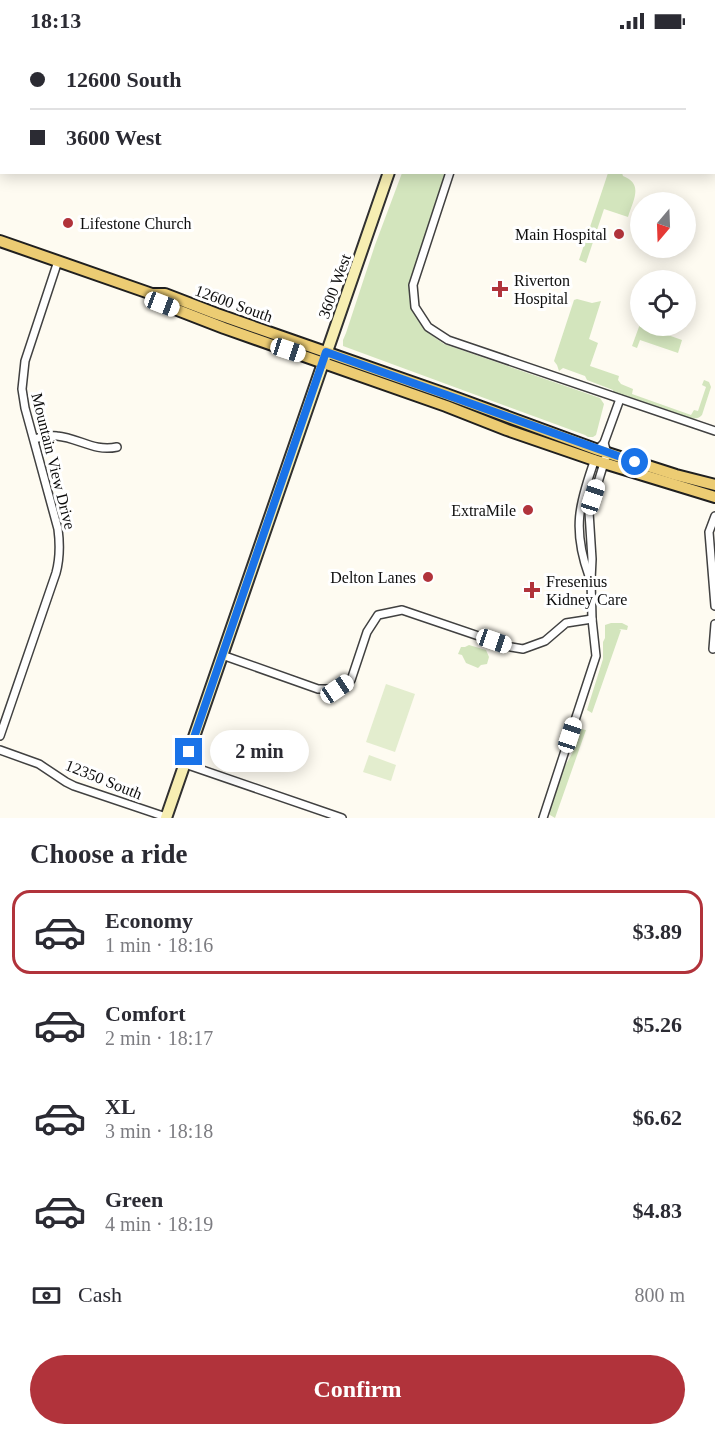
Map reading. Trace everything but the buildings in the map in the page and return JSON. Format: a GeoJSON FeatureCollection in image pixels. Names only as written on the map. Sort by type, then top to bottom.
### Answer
{"type":"FeatureCollection","features":[{"type":"Feature","properties":{"kind":"main road","name":"3600 West"},"geometry":{"type":"LineString","coordinates":[[166,818],[388,174]]}},
{"type":"Feature","properties":{"kind":"main road","name":"12600 South"},"geometry":{"type":"LineString","coordinates":[[0,242],[152,294],[162,304],[224,328],[325,357],[601,454],[715,497]]}},
{"type":"Feature","properties":{"kind":"main road","name":"12600 South"},"geometry":{"type":"LineString","coordinates":[[601,454],[715,484]]}},
{"type":"Feature","properties":{"kind":"street"},"geometry":{"type":"LineString","coordinates":[[449,174],[412,285],[415,307],[428,327],[448,340],[715,431]]}},
{"type":"Feature","properties":{"kind":"street","name":"Mountain View Drive"},"geometry":{"type":"LineString","coordinates":[[0,736],[59,559],[58,529],[23,399],[23,370],[27,352],[58,261]]}},
{"type":"Feature","properties":{"kind":"street"},"geometry":{"type":"LineString","coordinates":[[591,580],[580,550],[579,510],[620,399]]}},
{"type":"Feature","properties":{"kind":"street"},"geometry":{"type":"LineString","coordinates":[[34,439],[57,436],[98,448],[117,447]]}},
{"type":"Feature","properties":{"kind":"street"},"geometry":{"type":"LineString","coordinates":[[543,818],[596,656],[592,619],[589,512],[598,483],[601,454]]}},
{"type":"Feature","properties":{"kind":"street"},"geometry":{"type":"LineString","coordinates":[[715,516],[710,532],[715,606]]}},
{"type":"Feature","properties":{"kind":"street"},"geometry":{"type":"LineString","coordinates":[[222,655],[318,689],[337,689],[351,680],[367,632],[378,615],[402,610],[523,650],[544,641],[566,623],[592,619]]}},
{"type":"Feature","properties":{"kind":"street"},"geometry":{"type":"LineString","coordinates":[[713,649],[715,624]]}},
{"type":"Feature","properties":{"kind":"street","name":"12350 South"},"geometry":{"type":"LineString","coordinates":[[0,750],[39,764],[74,786],[166,818]]}},
{"type":"Feature","properties":{"kind":"street"},"geometry":{"type":"LineString","coordinates":[[184,764],[342,818]]}},
{"type":"Feature","properties":{"kind":"green space"},"geometry":{"type":"Polygon","coordinates":[[[402,174],[447,174],[413,275],[411,299],[420,322],[444,344],[600,398],[604,404],[596,435],[588,437],[343,346],[343,340],[402,174]]]}},
{"type":"Feature","properties":{"kind":"green space"},"geometry":{"type":"Polygon","coordinates":[[[608,174],[622,174],[633,183],[635,188],[635,192],[630,192],[628,217],[604,209],[586,263],[579,260],[608,174]]]}},
{"type":"Feature","properties":{"kind":"green space"},"geometry":{"type":"Polygon","coordinates":[[[574,300],[592,303],[601,301],[589,339],[598,343],[590,366],[619,376],[618,380],[621,384],[633,389],[632,394],[691,415],[694,410],[698,411],[706,387],[702,385],[704,380],[709,382],[711,387],[702,415],[690,418],[613,392],[613,390],[587,380],[585,376],[563,368],[559,371],[554,361],[574,300]]]}},
{"type":"Feature","properties":{"kind":"green space"},"geometry":{"type":"Polygon","coordinates":[[[636,336],[671,336],[682,340],[678,353],[640,340],[637,348],[632,346],[636,336]]]}},
{"type":"Feature","properties":{"kind":"green space"},"geometry":{"type":"Polygon","coordinates":[[[622,623],[628,626],[627,630],[619,629],[621,630],[592,713],[587,710],[603,659],[605,625],[622,623]]]}},
{"type":"Feature","properties":{"kind":"green space"},"geometry":{"type":"Polygon","coordinates":[[[469,645],[486,650],[489,657],[487,664],[478,668],[466,663],[462,655],[458,654],[461,647],[469,645]]]}},
{"type":"Feature","properties":{"kind":"green space"},"geometry":{"type":"Polygon","coordinates":[[[386,684],[415,694],[395,752],[366,742],[386,684]]]}},
{"type":"Feature","properties":{"kind":"green space"},"geometry":{"type":"Polygon","coordinates":[[[581,729],[586,730],[555,818],[550,815],[551,799],[581,729]]]}},
{"type":"Feature","properties":{"kind":"green space"},"geometry":{"type":"Polygon","coordinates":[[[369,755],[396,765],[391,781],[363,772],[369,755]]]}},
{"type":"Feature","properties":{"kind":"place","name":"Lifestone Church"},"geometry":{"type":"Point","coordinates":[68,223]}},
{"type":"Feature","properties":{"kind":"place","name":"Main Hospital"},"geometry":{"type":"Point","coordinates":[619,234]}},
{"type":"Feature","properties":{"kind":"place","name":"Riverton Hospital"},"geometry":{"type":"Point","coordinates":[500,289]}},
{"type":"Feature","properties":{"kind":"place","name":"ExtraMile"},"geometry":{"type":"Point","coordinates":[528,510]}},
{"type":"Feature","properties":{"kind":"place","name":"Delton Lanes"},"geometry":{"type":"Point","coordinates":[428,577]}},
{"type":"Feature","properties":{"kind":"place","name":"Fresenius Kidney Care"},"geometry":{"type":"Point","coordinates":[532,590]}},
{"type":"Feature","properties":{"kind":"route"},"geometry":{"type":"LineString","coordinates":[[189,752],[326,352],[635,462]]}}]}
